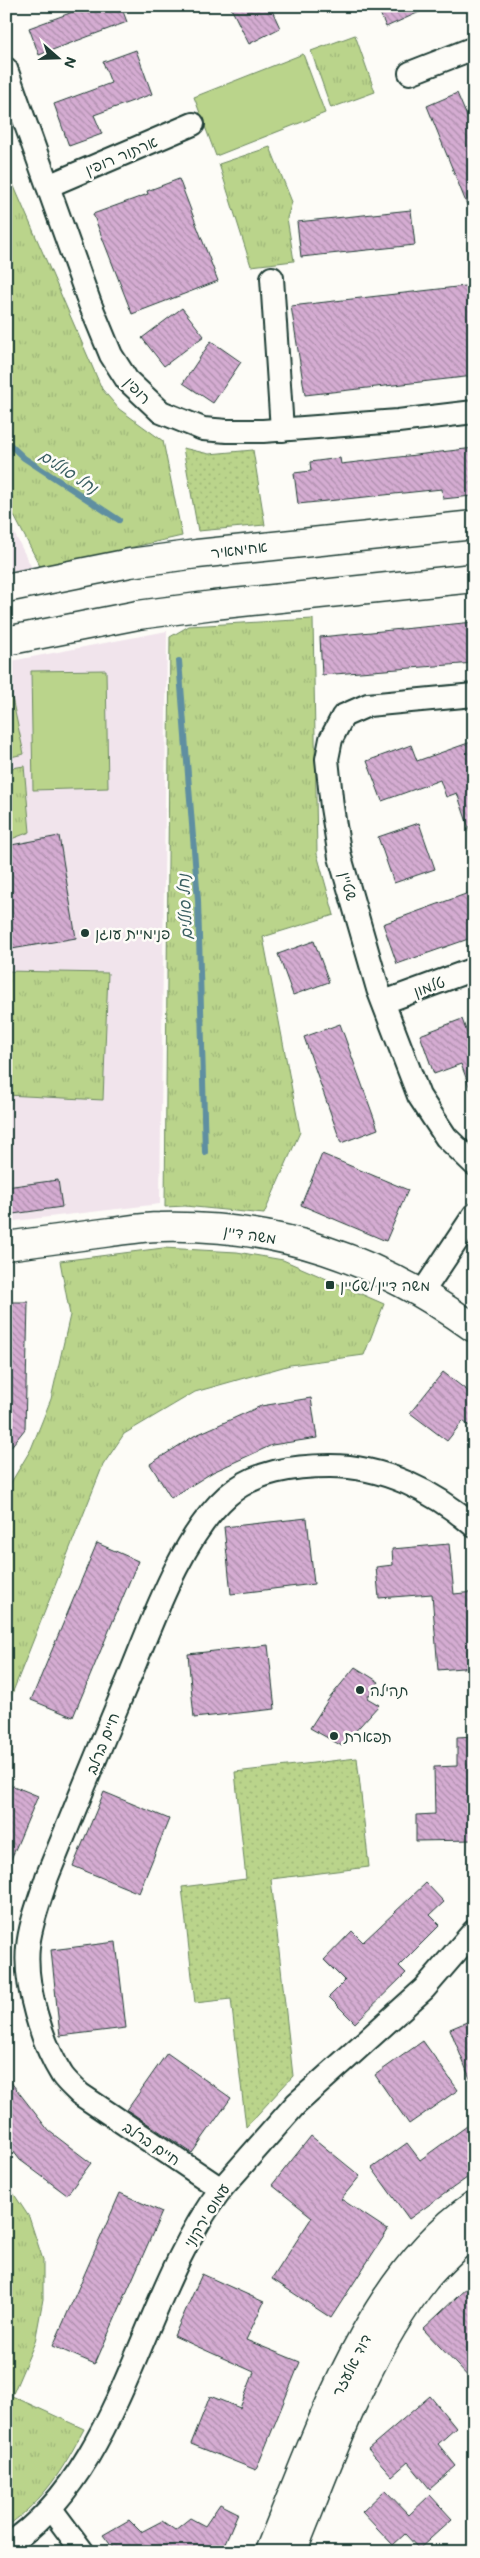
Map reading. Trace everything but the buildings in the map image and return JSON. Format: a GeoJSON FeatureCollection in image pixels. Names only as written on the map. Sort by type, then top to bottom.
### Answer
{"type":"FeatureCollection","features":[{"type":"Feature","properties":{"kind":"street"},"geometry":{"type":"LineString","coordinates":[[410,73],[474,48]]}},
{"type":"Feature","properties":{"kind":"street","name":"רופין"},"geometry":{"type":"LineString","coordinates":[[6,69],[90,304],[111,355],[127,380],[145,400],[169,416],[203,429],[282,430],[398,421],[474,412]]}},
{"type":"Feature","properties":{"kind":"street","name":"ארתור רופין"},"geometry":{"type":"LineString","coordinates":[[48,186],[193,124]]}},
{"type":"Feature","properties":{"kind":"street"},"geometry":{"type":"LineString","coordinates":[[272,278],[282,430]]}},
{"type":"Feature","properties":{"kind":"street","name":"אחימאיר"},"geometry":{"type":"LineString","coordinates":[[6,588],[130,563],[313,540],[474,525]]}},
{"type":"Feature","properties":{"kind":"street"},"geometry":{"type":"LineString","coordinates":[[6,641],[157,612],[309,594],[474,578]]}},
{"type":"Feature","properties":{"kind":"street","name":"שטיין"},"geometry":{"type":"LineString","coordinates":[[474,695],[368,705],[343,716],[331,739],[327,759],[340,857],[384,1002],[419,1096],[446,1136],[474,1164]]}},
{"type":"Feature","properties":{"kind":"street","name":"טלמון"},"geometry":{"type":"LineString","coordinates":[[384,1002],[474,969]]}},
{"type":"Feature","properties":{"kind":"street"},"geometry":{"type":"LineString","coordinates":[[422,1293],[474,1215]]}},
{"type":"Feature","properties":{"kind":"street","name":"משה דיין"},"geometry":{"type":"LineString","coordinates":[[6,1246],[159,1227],[230,1229],[299,1243],[349,1258],[384,1272],[422,1293],[474,1328]]}},
{"type":"Feature","properties":{"kind":"street","name":"חיים ברלב"},"geometry":{"type":"LineString","coordinates":[[221,2189],[80,2094],[63,2076],[47,2043],[34,2009],[29,1971],[28,1948],[35,1914],[47,1877],[162,1596],[197,1530],[228,1494],[254,1479],[274,1471],[301,1467],[348,1466],[373,1470],[423,1490],[474,1526]]}},
{"type":"Feature","properties":{"kind":"street","name":"עמוס ירקוני"},"geometry":{"type":"LineString","coordinates":[[6,2546],[27,2533],[51,2509],[80,2472],[114,2406],[172,2271],[211,2202],[296,2104],[424,1989],[474,1931]]}},
{"type":"Feature","properties":{"kind":"street","name":"דוד אלעזר"},"geometry":{"type":"LineString","coordinates":[[269,2552],[326,2414],[379,2309],[410,2266],[432,2241],[474,2205]]}},
{"type":"Feature","properties":{"kind":"street","name":"דוד אלעזר"},"geometry":{"type":"LineString","coordinates":[[292,2552],[345,2423],[397,2320],[426,2279],[474,2230]]}},
{"type":"Feature","properties":{"kind":"street"},"geometry":{"type":"LineString","coordinates":[[51,2509],[83,2552]]}},
{"type":"Feature","properties":{"kind":"shaded area"},"geometry":{"type":"Polygon","coordinates":[[[6,517],[33,570],[6,574],[6,517]]]}},
{"type":"Feature","properties":{"kind":"shaded area","name":"פנימיית עוגן"},"geometry":{"type":"Polygon","coordinates":[[[167,631],[160,1204],[6,1222],[6,662],[167,631]]]}},
{"type":"Feature","properties":{"kind":"green space"},"geometry":{"type":"Polygon","coordinates":[[[355,35],[375,92],[331,108],[311,51],[355,35]]]}},
{"type":"Feature","properties":{"kind":"green space"},"geometry":{"type":"Polygon","coordinates":[[[303,54],[325,113],[216,156],[194,97],[303,54]]]}},
{"type":"Feature","properties":{"kind":"green space"},"geometry":{"type":"Polygon","coordinates":[[[270,147],[292,202],[287,218],[294,261],[251,266],[219,164],[270,147]]]}},
{"type":"Feature","properties":{"kind":"green space"},"geometry":{"type":"Polygon","coordinates":[[[6,168],[102,389],[119,409],[163,441],[182,536],[41,568],[6,500],[6,168]]]}},
{"type":"Feature","properties":{"kind":"green space"},"geometry":{"type":"Polygon","coordinates":[[[183,448],[209,454],[253,450],[265,525],[198,531],[183,448]]]}},
{"type":"Feature","properties":{"kind":"green space"},"geometry":{"type":"Polygon","coordinates":[[[313,619],[317,854],[334,915],[263,937],[300,1132],[264,1214],[185,1206],[165,1207],[170,637],[189,626],[313,619]]]}},
{"type":"Feature","properties":{"kind":"green space"},"geometry":{"type":"Polygon","coordinates":[[[6,670],[24,754],[6,758],[6,670]]]}},
{"type":"Feature","properties":{"kind":"green space"},"geometry":{"type":"Polygon","coordinates":[[[106,670],[108,788],[33,790],[31,671],[106,670]]]}},
{"type":"Feature","properties":{"kind":"green space"},"geometry":{"type":"Polygon","coordinates":[[[24,766],[30,832],[6,841],[6,769],[24,766]]]}},
{"type":"Feature","properties":{"kind":"green space"},"geometry":{"type":"Polygon","coordinates":[[[6,971],[108,973],[103,1100],[6,1095],[6,971]]]}},
{"type":"Feature","properties":{"kind":"green space"},"geometry":{"type":"Polygon","coordinates":[[[163,1248],[237,1252],[283,1260],[384,1304],[364,1355],[290,1365],[195,1392],[124,1434],[103,1465],[6,1709],[6,1491],[31,1449],[51,1399],[70,1315],[60,1261],[163,1248]]]}},
{"type":"Feature","properties":{"kind":"green space"},"geometry":{"type":"Polygon","coordinates":[[[357,1758],[369,1867],[271,1879],[293,2076],[246,2127],[231,1999],[195,2003],[182,1887],[246,1879],[235,1772],[357,1758]]]}},
{"type":"Feature","properties":{"kind":"green space"},"geometry":{"type":"Polygon","coordinates":[[[6,2182],[29,2217],[43,2260],[43,2299],[35,2342],[12,2396],[84,2429],[60,2471],[42,2495],[32,2506],[6,2527],[6,2182]]]}},
{"type":"Feature","properties":{"kind":"waterway","name":"נחל סוללים"},"geometry":{"type":"LineString","coordinates":[[6,441],[24,458],[119,520]]}},
{"type":"Feature","properties":{"kind":"waterway","name":"נחל סוללים"},"geometry":{"type":"LineString","coordinates":[[179,661],[198,900],[205,1152]]}},
{"type":"Feature","properties":{"kind":"place","name":"פנימיית עוגן"},"geometry":{"type":"Point","coordinates":[85,933]}},
{"type":"Feature","properties":{"kind":"place","name":"משה דיין/שטיין"},"geometry":{"type":"Point","coordinates":[330,1285]}},
{"type":"Feature","properties":{"kind":"place","name":"תהילה"},"geometry":{"type":"Point","coordinates":[360,1690]}},
{"type":"Feature","properties":{"kind":"place","name":"תפארת"},"geometry":{"type":"Point","coordinates":[334,1736]}}]}
